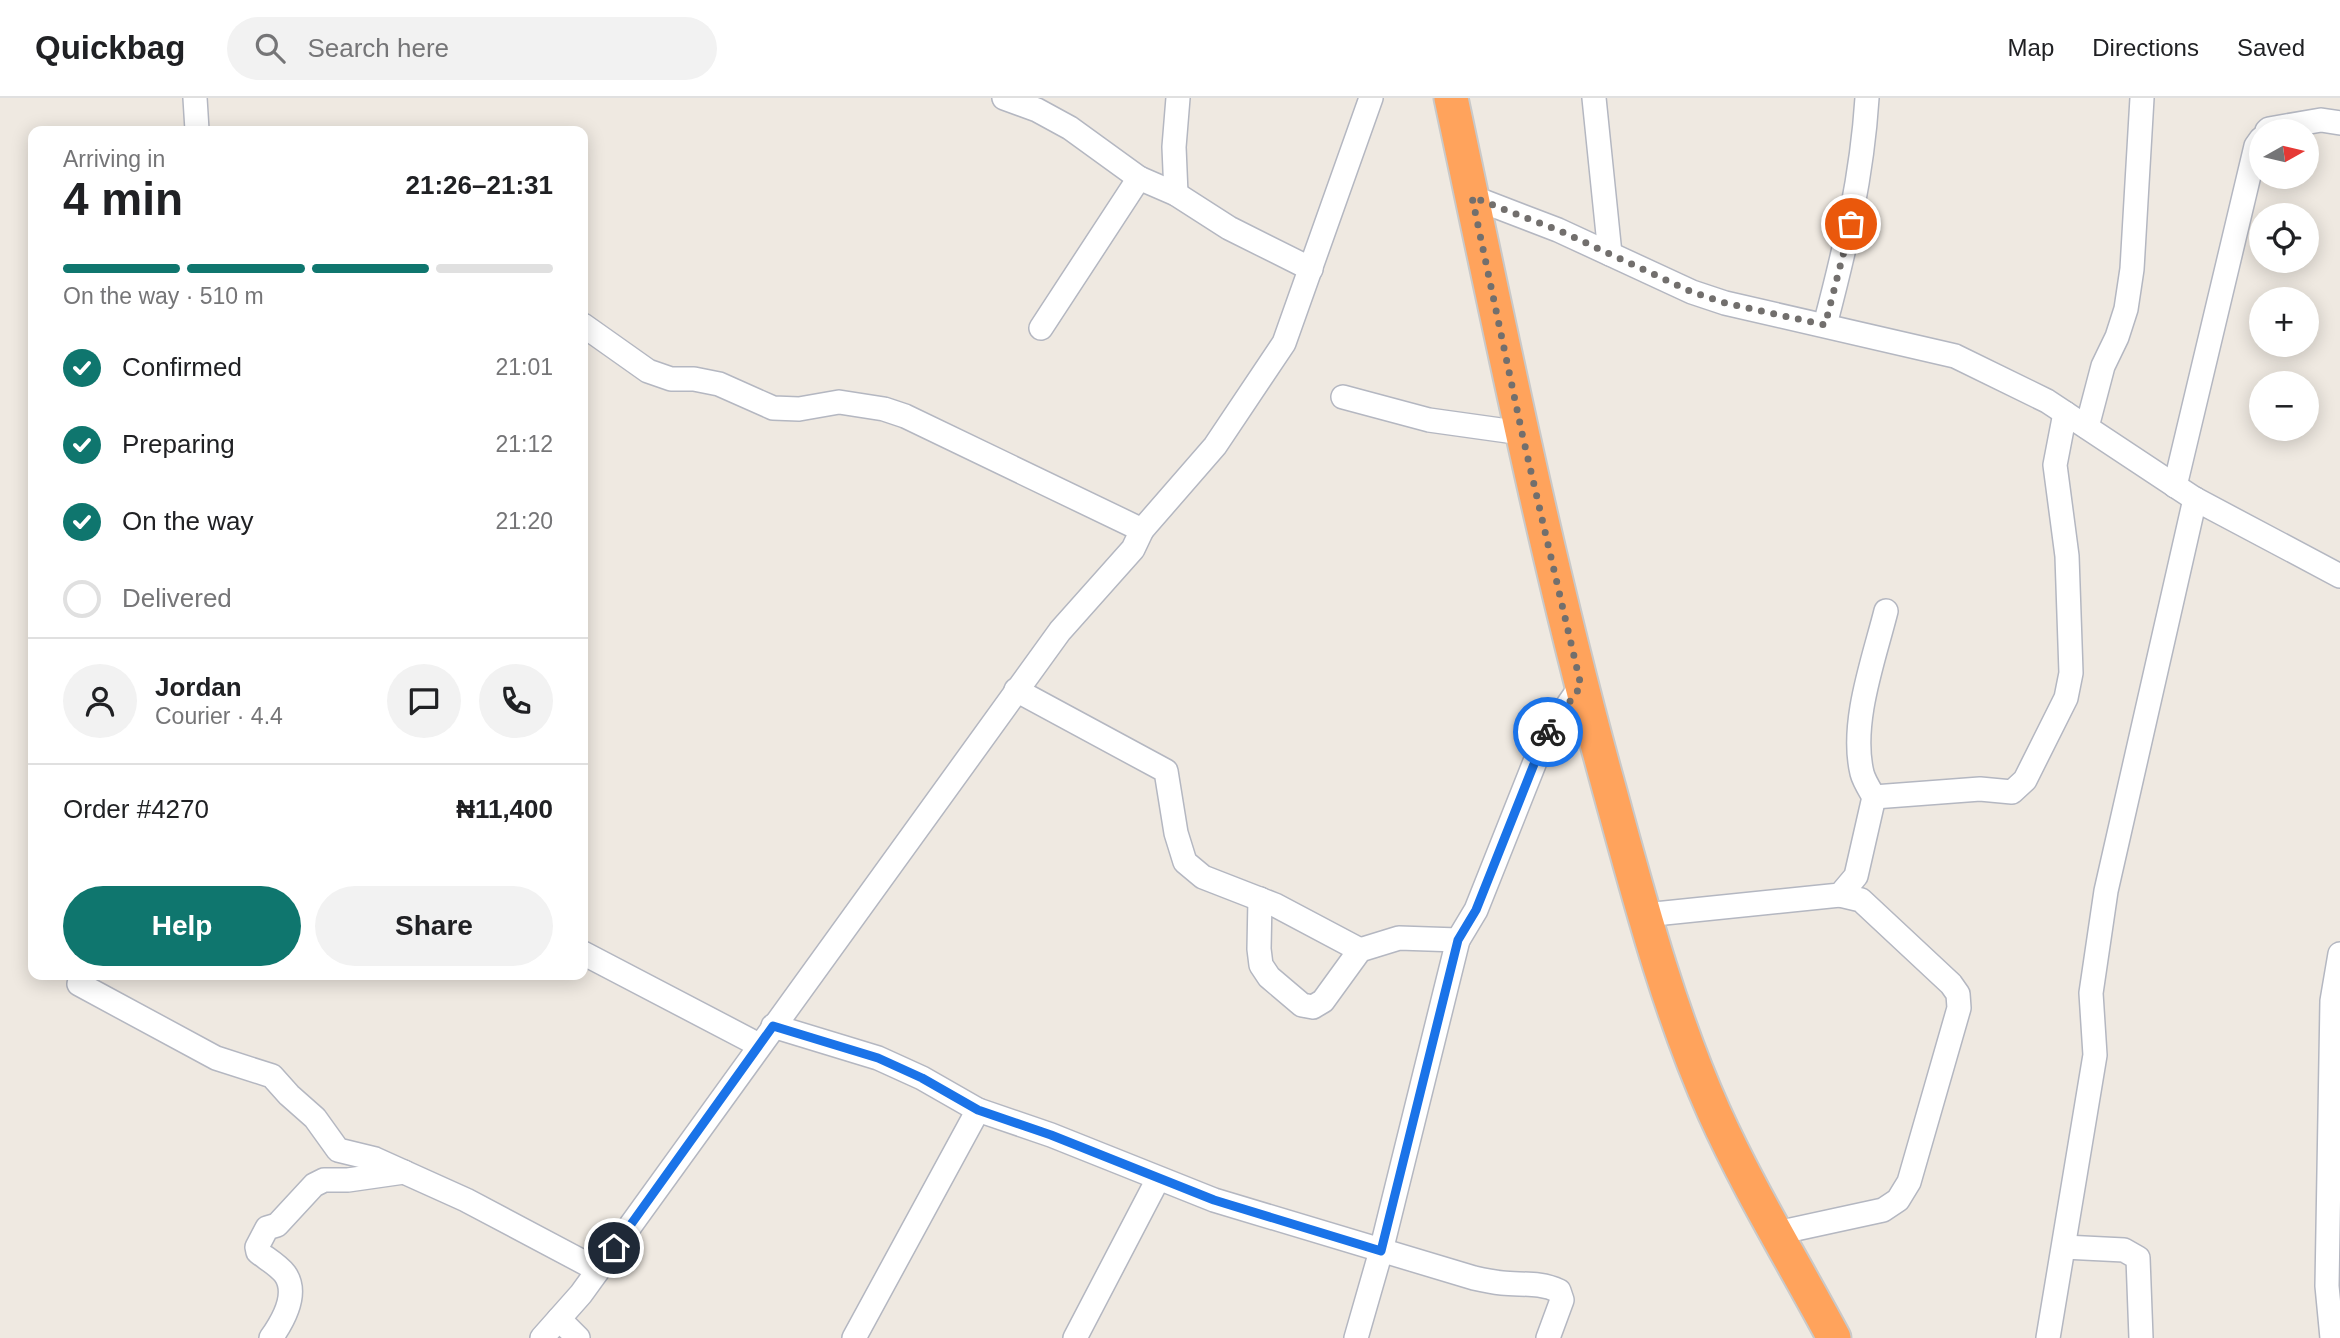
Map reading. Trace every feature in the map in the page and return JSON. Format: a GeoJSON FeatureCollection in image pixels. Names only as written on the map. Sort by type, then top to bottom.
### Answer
{"type":"FeatureCollection","features":[{"type":"Feature","properties":{"kind":"highway"},"geometry":{"type":"LineString","coordinates":[[1451,98],[1522,433],[1581,686],[1658,962],[1714,1111],[1834,1338]]}},
{"type":"Feature","properties":{"kind":"street"},"geometry":{"type":"LineString","coordinates":[[195,98],[197,126]]}},
{"type":"Feature","properties":{"kind":"street"},"geometry":{"type":"LineString","coordinates":[[1004,98],[1037,110],[1070,128],[1139,178],[1177,194],[1229,228],[1311,269]]}},
{"type":"Feature","properties":{"kind":"street"},"geometry":{"type":"LineString","coordinates":[[1177,194],[1174,147],[1178,98]]}},
{"type":"Feature","properties":{"kind":"street"},"geometry":{"type":"LineString","coordinates":[[542,1338],[598,1270],[1060,631],[1133,549],[1142,530],[1215,446],[1284,343],[1371,98]]}},
{"type":"Feature","properties":{"kind":"street"},"geometry":{"type":"LineString","coordinates":[[1594,98],[1610,254]]}},
{"type":"Feature","properties":{"kind":"street"},"geometry":{"type":"LineString","coordinates":[[1825,325],[1851,224],[1864,148],[1867,98]]}},
{"type":"Feature","properties":{"kind":"street"},"geometry":{"type":"LineString","coordinates":[[2087,427],[2103,366],[2118,337],[2126,309],[2132,269],[2141,98]]}},
{"type":"Feature","properties":{"kind":"street"},"geometry":{"type":"LineString","coordinates":[[2319,120],[2340,123]]}},
{"type":"Feature","properties":{"kind":"street"},"geometry":{"type":"LineString","coordinates":[[1041,328],[1139,178]]}},
{"type":"Feature","properties":{"kind":"street"},"geometry":{"type":"LineString","coordinates":[[2048,1338],[2095,1055],[2092,983],[2106,891],[2249,180]]}},
{"type":"Feature","properties":{"kind":"street"},"geometry":{"type":"LineString","coordinates":[[1472,197],[1558,230],[1692,292],[1725,303],[1955,356],[2047,401],[2185,492],[2340,576]]}},
{"type":"Feature","properties":{"kind":"street"},"geometry":{"type":"LineString","coordinates":[[588,329],[648,371],[671,379],[694,379],[719,384],[773,408],[799,409],[839,402],[884,409],[905,416],[1142,530]]}},
{"type":"Feature","properties":{"kind":"street"},"geometry":{"type":"LineString","coordinates":[[1343,397],[1429,420],[1522,433]]}},
{"type":"Feature","properties":{"kind":"street"},"geometry":{"type":"LineString","coordinates":[[1874,797],[1980,789],[2012,792],[2025,780],[2066,698],[2071,673],[2067,556],[2055,464],[2065,413]]}},
{"type":"Feature","properties":{"kind":"street"},"geometry":{"type":"LineString","coordinates":[[1850,898],[1874,797],[1862,774],[1859,741],[1863,702],[1886,611]]}},
{"type":"Feature","properties":{"kind":"street"},"geometry":{"type":"LineString","coordinates":[[1356,1338],[1381,1251],[1458,940],[1476,910],[1544,739],[1581,686]]}},
{"type":"Feature","properties":{"kind":"street"},"geometry":{"type":"LineString","coordinates":[[1017,690],[1166,771],[1176,833],[1185,862],[1203,877],[1260,899],[1360,950]]}},
{"type":"Feature","properties":{"kind":"street"},"geometry":{"type":"LineString","coordinates":[[1645,915],[1850,898],[1951,984],[1958,994],[1959,1008],[1909,1182],[1898,1200],[1882,1210],[1777,1233]]}},
{"type":"Feature","properties":{"kind":"street"},"geometry":{"type":"LineString","coordinates":[[1260,899],[1261,965],[1269,977],[1302,1005],[1313,1007],[1323,1001],[1360,950],[1399,937],[1458,940]]}},
{"type":"Feature","properties":{"kind":"street"},"geometry":{"type":"LineString","coordinates":[[2332,1338],[2328,1286],[2332,1001],[2340,954]]}},
{"type":"Feature","properties":{"kind":"street"},"geometry":{"type":"LineString","coordinates":[[588,955],[766,1035],[878,1058],[922,1078],[978,1110],[1051,1135],[1214,1200],[1474,1278],[1502,1283],[1539,1284],[1559,1291],[1562,1300],[1548,1338]]}},
{"type":"Feature","properties":{"kind":"street"},"geometry":{"type":"LineString","coordinates":[[79,984],[216,1058],[272,1076],[315,1118],[338,1150],[375,1159],[466,1200],[598,1270]]}},
{"type":"Feature","properties":{"kind":"street"},"geometry":{"type":"LineString","coordinates":[[854,1338],[978,1110]]}},
{"type":"Feature","properties":{"kind":"street"},"geometry":{"type":"LineString","coordinates":[[271,1338],[288,1307],[290,1284],[284,1274],[258,1252],[257,1247],[267,1228],[277,1225],[314,1185],[324,1181],[404,1172]]}},
{"type":"Feature","properties":{"kind":"street"},"geometry":{"type":"LineString","coordinates":[[1075,1338],[1158,1178]]}},
{"type":"Feature","properties":{"kind":"street"},"geometry":{"type":"LineString","coordinates":[[2064,1247],[2124,1250],[2138,1258],[2141,1338]]}},
{"type":"Feature","properties":{"kind":"street"},"geometry":{"type":"LineString","coordinates":[[559,1319],[578,1338]]}},
{"type":"Feature","properties":{"kind":"way so far"},"geometry":{"type":"LineString","coordinates":[[1548,732],[1581,686],[1522,433],[1472,197],[1558,230],[1692,292],[1725,303],[1825,325],[1851,224]]}},
{"type":"Feature","properties":{"kind":"route"},"geometry":{"type":"LineString","coordinates":[[614,1248],[773,1026],[878,1058],[922,1078],[978,1110],[1051,1135],[1214,1200],[1381,1251],[1458,940],[1476,910],[1548,732]]}}]}
